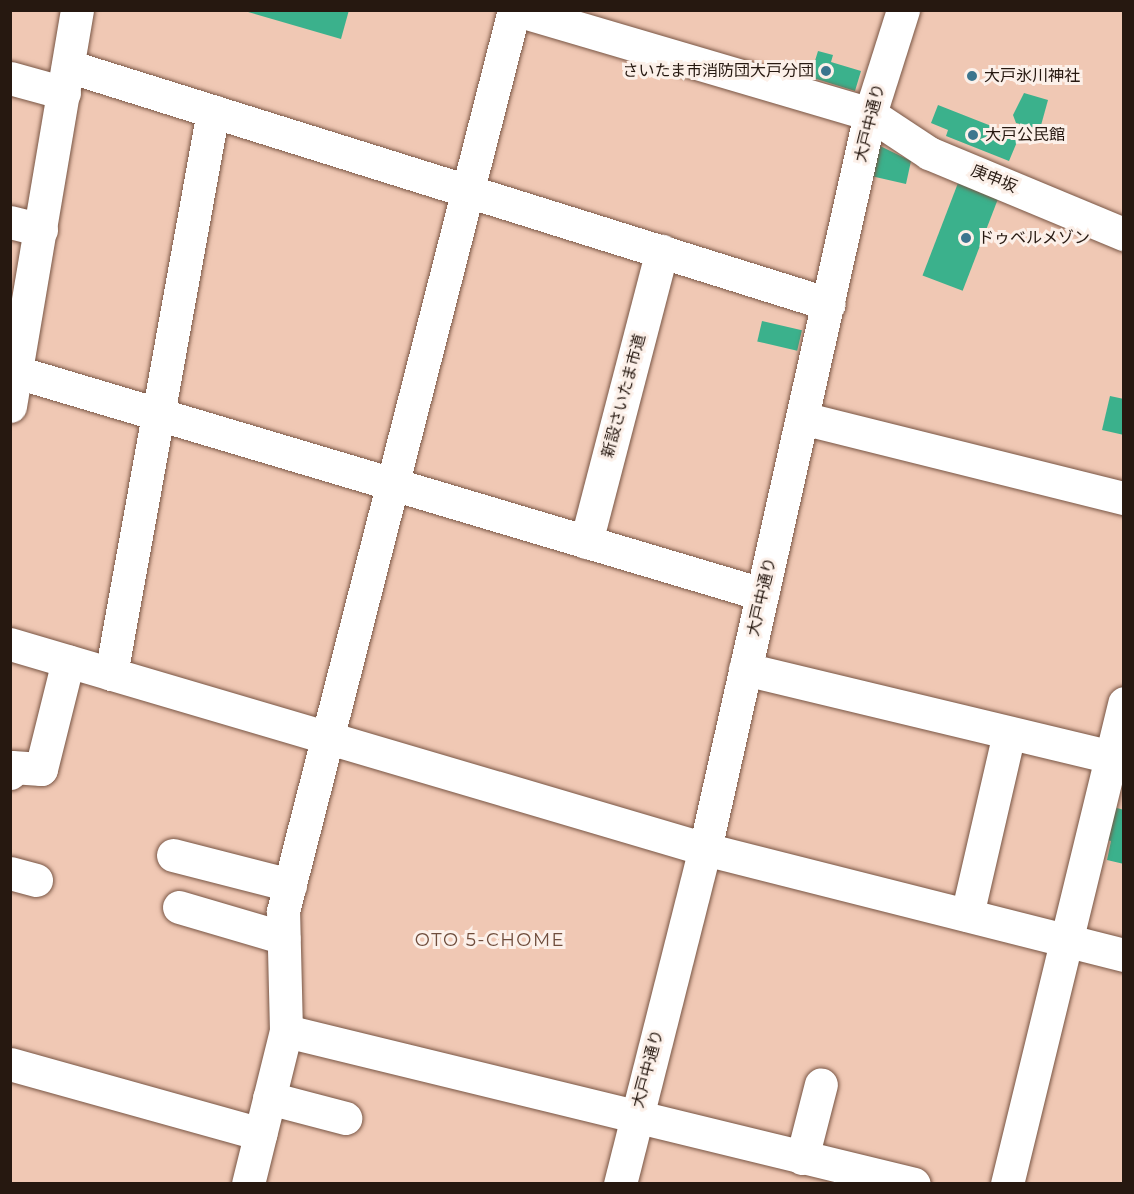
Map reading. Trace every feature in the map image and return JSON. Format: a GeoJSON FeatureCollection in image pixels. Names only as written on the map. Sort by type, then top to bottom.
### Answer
{"type":"FeatureCollection","features":[{"type":"Feature","properties":{"kind":"street"},"geometry":{"type":"LineString","coordinates":[[10,406],[26,226],[66,80],[77,10]]}},
{"type":"Feature","properties":{"kind":"street"},"geometry":{"type":"LineString","coordinates":[[248,1184],[286,1031],[284,938],[290,885],[391,483],[515,10]]}},
{"type":"Feature","properties":{"kind":"street","name":"庚申坂"},"geometry":{"type":"LineString","coordinates":[[515,10],[870,114],[929,153],[1124,234]]}},
{"type":"Feature","properties":{"kind":"street","name":"大戸中通り"},"geometry":{"type":"LineString","coordinates":[[620,1184],[705,849],[762,594],[806,419],[870,114],[903,10]]}},
{"type":"Feature","properties":{"kind":"street"},"geometry":{"type":"LineString","coordinates":[[10,78],[66,80],[213,111],[468,189],[829,304]]}},
{"type":"Feature","properties":{"kind":"street"},"geometry":{"type":"LineString","coordinates":[[111,674],[213,111]]}},
{"type":"Feature","properties":{"kind":"street","name":"新設さいたま市道"},"geometry":{"type":"LineString","coordinates":[[586,542],[662,251]]}},
{"type":"Feature","properties":{"kind":"street"},"geometry":{"type":"LineString","coordinates":[[13,371],[762,594]]}},
{"type":"Feature","properties":{"kind":"street"},"geometry":{"type":"LineString","coordinates":[[806,419],[1124,498]]}},
{"type":"Feature","properties":{"kind":"street"},"geometry":{"type":"LineString","coordinates":[[10,644],[705,849],[1124,955]]}},
{"type":"Feature","properties":{"kind":"street"},"geometry":{"type":"LineString","coordinates":[[10,773],[12,767],[41,770],[68,661]]}},
{"type":"Feature","properties":{"kind":"street"},"geometry":{"type":"LineString","coordinates":[[745,669],[1117,758]]}},
{"type":"Feature","properties":{"kind":"street"},"geometry":{"type":"LineString","coordinates":[[1007,1184],[1067,940],[1117,758],[1124,703]]}},
{"type":"Feature","properties":{"kind":"street"},"geometry":{"type":"LineString","coordinates":[[967,915],[1009,733]]}},
{"type":"Feature","properties":{"kind":"street"},"geometry":{"type":"LineString","coordinates":[[173,855],[290,885]]}},
{"type":"Feature","properties":{"kind":"street"},"geometry":{"type":"LineString","coordinates":[[179,907],[284,938]]}},
{"type":"Feature","properties":{"kind":"street"},"geometry":{"type":"LineString","coordinates":[[286,1031],[636,1114],[802,1158],[914,1184]]}},
{"type":"Feature","properties":{"kind":"street"},"geometry":{"type":"LineString","coordinates":[[10,1064],[260,1134]]}},
{"type":"Feature","properties":{"kind":"street"},"geometry":{"type":"LineString","coordinates":[[802,1158],[821,1084]]}},
{"type":"Feature","properties":{"kind":"street"},"geometry":{"type":"LineString","coordinates":[[269,1098],[345,1118]]}},
{"type":"Feature","properties":{"kind":"building"},"geometry":{"type":"Polygon","coordinates":[[[241,10],[349,10],[341,39],[241,10]]]}},
{"type":"Feature","properties":{"kind":"building"},"geometry":{"type":"Polygon","coordinates":[[[818,51],[833,55],[831,62],[861,71],[855,91],[810,77],[818,51]]]}},
{"type":"Feature","properties":{"kind":"building"},"geometry":{"type":"Polygon","coordinates":[[[1024,93],[1048,100],[1040,129],[1016,123],[1013,115],[1024,93]]]}},
{"type":"Feature","properties":{"kind":"building"},"geometry":{"type":"Polygon","coordinates":[[[938,105],[1019,137],[1009,161],[946,136],[948,130],[931,123],[938,105]]]}},
{"type":"Feature","properties":{"kind":"building"},"geometry":{"type":"Polygon","coordinates":[[[878,145],[911,161],[906,184],[871,176],[878,145]]]}},
{"type":"Feature","properties":{"kind":"building","name":"ドゥベルメゾン"},"geometry":{"type":"Polygon","coordinates":[[[958,183],[998,198],[963,291],[923,275],[958,183]]]}},
{"type":"Feature","properties":{"kind":"building"},"geometry":{"type":"Polygon","coordinates":[[[762,321],[802,330],[797,351],[757,341],[762,321]]]}},
{"type":"Feature","properties":{"kind":"building"},"geometry":{"type":"Polygon","coordinates":[[[1110,396],[1124,399],[1124,435],[1102,430],[1110,396]]]}},
{"type":"Feature","properties":{"kind":"building"},"geometry":{"type":"Polygon","coordinates":[[[1110,806],[1124,810],[1124,864],[1107,860],[1111,841],[1102,839],[1110,806]]]}},
{"type":"Feature","properties":{"kind":"place","name":"さいたま市消防団大戸分団"},"geometry":{"type":"Point","coordinates":[826,71]}},
{"type":"Feature","properties":{"kind":"place","name":"大戸氷川神社"},"geometry":{"type":"Point","coordinates":[972,76]}},
{"type":"Feature","properties":{"kind":"place","name":"大戸公民館"},"geometry":{"type":"Point","coordinates":[973,135]}},
{"type":"Feature","properties":{"kind":"place","name":"ドゥベルメゾン"},"geometry":{"type":"Point","coordinates":[966,238]}},
{"type":"Feature","properties":{"kind":"district","name":"OTO 5-CHOME"},"geometry":{"type":"Point","coordinates":[490,940]}}]}
